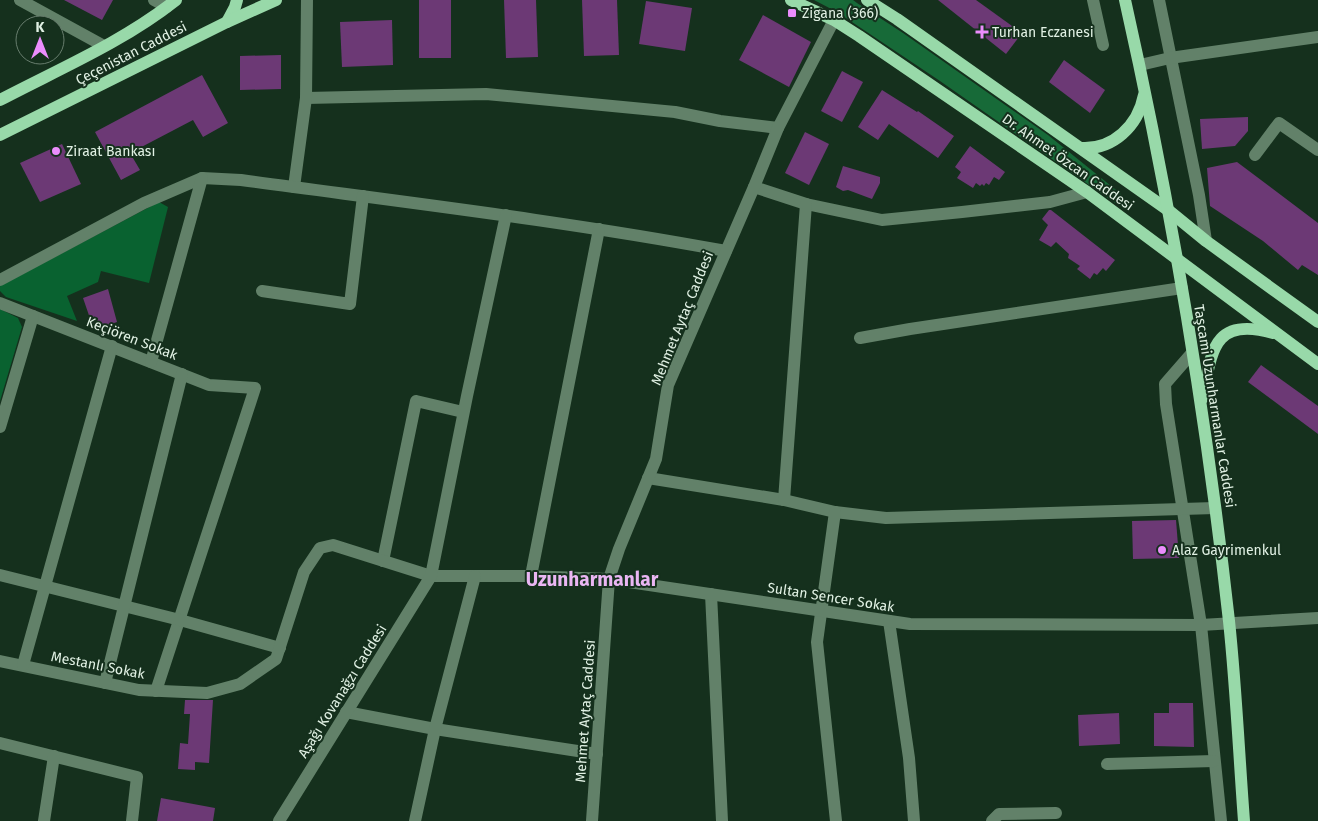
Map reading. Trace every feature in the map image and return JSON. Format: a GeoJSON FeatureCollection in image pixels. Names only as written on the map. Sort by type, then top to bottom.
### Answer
{"type":"FeatureCollection","features":[{"type":"Feature","properties":{"kind":"main road"},"geometry":{"type":"LineString","coordinates":[[227,22],[237,0]]}},
{"type":"Feature","properties":{"kind":"main road","name":"Çeçenistan Caddesi"},"geometry":{"type":"LineString","coordinates":[[0,135],[227,22],[276,0]]}},
{"type":"Feature","properties":{"kind":"main road","name":"Dr. Ahmet Özcan Caddesi"},"geometry":{"type":"LineString","coordinates":[[791,0],[834,20],[1087,192],[1318,364]]}},
{"type":"Feature","properties":{"kind":"main road","name":"Dr. Ahmet Özcan Caddesi"},"geometry":{"type":"LineString","coordinates":[[867,0],[898,18],[1168,210],[1206,241],[1318,322]]}},
{"type":"Feature","properties":{"kind":"main road","name":"Taşcami Uzunharmanlar Caddesi"},"geometry":{"type":"LineString","coordinates":[[1125,0],[1145,90],[1182,288],[1215,508],[1229,623],[1244,821]]}},
{"type":"Feature","properties":{"kind":"main road","name":"Çeçenistan Caddesi"},"geometry":{"type":"LineString","coordinates":[[0,100],[104,46],[171,4]]}},
{"type":"Feature","properties":{"kind":"main road"},"geometry":{"type":"LineString","coordinates":[[1081,148],[1102,146],[1122,134],[1136,116],[1145,90]]}},
{"type":"Feature","properties":{"kind":"main road"},"geometry":{"type":"LineString","coordinates":[[1200,409],[1211,353],[1221,337],[1249,328],[1278,334]]}},
{"type":"Feature","properties":{"kind":"street"},"geometry":{"type":"LineString","coordinates":[[20,0],[104,46]]}},
{"type":"Feature","properties":{"kind":"street"},"geometry":{"type":"LineString","coordinates":[[154,0],[171,4]]}},
{"type":"Feature","properties":{"kind":"street"},"geometry":{"type":"LineString","coordinates":[[294,187],[306,98],[307,0]]}},
{"type":"Feature","properties":{"kind":"street"},"geometry":{"type":"LineString","coordinates":[[1094,0],[1102,45]]}},
{"type":"Feature","properties":{"kind":"street"},"geometry":{"type":"LineString","coordinates":[[1159,0],[1199,195],[1206,241]]}},
{"type":"Feature","properties":{"kind":"street","name":"Mehmet Aytaç Caddesi"},"geometry":{"type":"LineString","coordinates":[[592,821],[609,579],[619,548],[656,459],[668,384],[754,188],[778,128],[834,20]]}},
{"type":"Feature","properties":{"kind":"street"},"geometry":{"type":"LineString","coordinates":[[1140,65],[1170,58],[1318,37]]}},
{"type":"Feature","properties":{"kind":"street"},"geometry":{"type":"LineString","coordinates":[[306,98],[486,94],[675,112],[778,128]]}},
{"type":"Feature","properties":{"kind":"street"},"geometry":{"type":"LineString","coordinates":[[1255,155],[1279,123],[1318,150]]}},
{"type":"Feature","properties":{"kind":"street"},"geometry":{"type":"LineString","coordinates":[[151,362],[202,178]]}},
{"type":"Feature","properties":{"kind":"street"},"geometry":{"type":"LineString","coordinates":[[0,280],[144,202],[202,178],[241,180],[506,215],[726,251]]}},
{"type":"Feature","properties":{"kind":"street"},"geometry":{"type":"LineString","coordinates":[[754,188],[806,204],[882,220],[1050,202],[1087,192]]}},
{"type":"Feature","properties":{"kind":"street"},"geometry":{"type":"LineString","coordinates":[[262,290],[350,304],[363,196]]}},
{"type":"Feature","properties":{"kind":"street"},"geometry":{"type":"LineString","coordinates":[[784,500],[806,204]]}},
{"type":"Feature","properties":{"kind":"street"},"geometry":{"type":"LineString","coordinates":[[431,576],[506,215]]}},
{"type":"Feature","properties":{"kind":"street"},"geometry":{"type":"LineString","coordinates":[[531,576],[599,229]]}},
{"type":"Feature","properties":{"kind":"street"},"geometry":{"type":"LineString","coordinates":[[860,338],[1182,288]]}},
{"type":"Feature","properties":{"kind":"street","name":"Keçiören Sokak"},"geometry":{"type":"LineString","coordinates":[[0,303],[209,385],[255,388],[180,620]]}},
{"type":"Feature","properties":{"kind":"street"},"geometry":{"type":"LineString","coordinates":[[0,427],[33,316]]}},
{"type":"Feature","properties":{"kind":"street"},"geometry":{"type":"LineString","coordinates":[[23,665],[112,346]]}},
{"type":"Feature","properties":{"kind":"street"},"geometry":{"type":"LineString","coordinates":[[1192,352],[1165,384],[1166,404],[1201,625],[1220,821]]}},
{"type":"Feature","properties":{"kind":"street"},"geometry":{"type":"LineString","coordinates":[[105,683],[182,374]]}},
{"type":"Feature","properties":{"kind":"street"},"geometry":{"type":"LineString","coordinates":[[383,561],[416,401],[464,412]]}},
{"type":"Feature","properties":{"kind":"street"},"geometry":{"type":"LineString","coordinates":[[648,478],[784,500],[835,512],[886,518],[1215,508]]}},
{"type":"Feature","properties":{"kind":"street"},"geometry":{"type":"LineString","coordinates":[[835,512],[817,642],[836,821]]}},
{"type":"Feature","properties":{"kind":"street","name":"Mestanlı Sokak"},"geometry":{"type":"LineString","coordinates":[[0,661],[139,690],[207,693],[240,684],[276,659],[304,572],[320,548],[333,545],[431,576]]}},
{"type":"Feature","properties":{"kind":"street"},"geometry":{"type":"LineString","coordinates":[[0,575],[180,620],[280,648]]}},
{"type":"Feature","properties":{"kind":"street","name":"Sultan Sencer Sokak"},"geometry":{"type":"LineString","coordinates":[[431,576],[531,576],[609,579],[889,621],[930,625],[1201,625],[1318,618]]}},
{"type":"Feature","properties":{"kind":"street","name":"Aşağı Kovanağzı Caddesi"},"geometry":{"type":"LineString","coordinates":[[279,821],[431,576]]}},
{"type":"Feature","properties":{"kind":"street"},"geometry":{"type":"LineString","coordinates":[[415,821],[435,729],[475,576]]}},
{"type":"Feature","properties":{"kind":"street"},"geometry":{"type":"LineString","coordinates":[[711,594],[722,821]]}},
{"type":"Feature","properties":{"kind":"street"},"geometry":{"type":"LineString","coordinates":[[156,691],[180,620]]}},
{"type":"Feature","properties":{"kind":"street"},"geometry":{"type":"LineString","coordinates":[[889,621],[909,758],[914,821]]}},
{"type":"Feature","properties":{"kind":"street"},"geometry":{"type":"LineString","coordinates":[[346,712],[435,729],[597,754]]}},
{"type":"Feature","properties":{"kind":"street"},"geometry":{"type":"LineString","coordinates":[[0,743],[137,777],[132,821]]}},
{"type":"Feature","properties":{"kind":"street"},"geometry":{"type":"LineString","coordinates":[[44,821],[54,756]]}},
{"type":"Feature","properties":{"kind":"street"},"geometry":{"type":"LineString","coordinates":[[1107,764],[1214,761]]}},
{"type":"Feature","properties":{"kind":"street"},"geometry":{"type":"LineString","coordinates":[[992,821],[999,814],[1056,812]]}},
{"type":"Feature","properties":{"kind":"green space"},"geometry":{"type":"Polygon","coordinates":[[[814,0],[853,0],[1048,135],[1121,194],[1115,203],[940,81],[837,12],[814,0]]]}},
{"type":"Feature","properties":{"kind":"green space"},"geometry":{"type":"Polygon","coordinates":[[[159,202],[168,207],[149,283],[101,271],[98,282],[67,296],[77,321],[6,297],[0,291],[0,286],[159,202]]]}},
{"type":"Feature","properties":{"kind":"green space"},"geometry":{"type":"Polygon","coordinates":[[[0,309],[18,318],[22,327],[0,401],[0,309]]]}},
{"type":"Feature","properties":{"kind":"building"},"geometry":{"type":"Polygon","coordinates":[[[64,0],[113,0],[102,20],[64,0]]]}},
{"type":"Feature","properties":{"kind":"building"},"geometry":{"type":"Polygon","coordinates":[[[419,0],[451,0],[451,58],[419,58],[419,0]]]}},
{"type":"Feature","properties":{"kind":"building"},"geometry":{"type":"Polygon","coordinates":[[[504,0],[536,0],[538,57],[506,58],[504,0]]]}},
{"type":"Feature","properties":{"kind":"building"},"geometry":{"type":"Polygon","coordinates":[[[582,0],[617,0],[619,55],[584,56],[582,0]]]}},
{"type":"Feature","properties":{"kind":"building"},"geometry":{"type":"Polygon","coordinates":[[[938,0],[976,0],[1022,33],[1006,54],[938,0]]]}},
{"type":"Feature","properties":{"kind":"building"},"geometry":{"type":"Polygon","coordinates":[[[646,1],[692,8],[685,51],[639,44],[646,1]]]}},
{"type":"Feature","properties":{"kind":"building"},"geometry":{"type":"Polygon","coordinates":[[[763,15],[811,42],[789,87],[739,60],[763,15]]]}},
{"type":"Feature","properties":{"kind":"building"},"geometry":{"type":"Polygon","coordinates":[[[392,20],[393,65],[342,67],[340,22],[392,20]]]}},
{"type":"Feature","properties":{"kind":"building"},"geometry":{"type":"Polygon","coordinates":[[[281,55],[281,89],[240,90],[240,56],[281,55]]]}},
{"type":"Feature","properties":{"kind":"building"},"geometry":{"type":"Polygon","coordinates":[[[1064,60],[1105,90],[1090,113],[1049,82],[1064,60]]]}},
{"type":"Feature","properties":{"kind":"building"},"geometry":{"type":"Polygon","coordinates":[[[842,71],[863,82],[842,122],[821,111],[842,71]]]}},
{"type":"Feature","properties":{"kind":"building"},"geometry":{"type":"Polygon","coordinates":[[[202,75],[228,123],[203,137],[193,120],[130,153],[140,170],[121,180],[95,132],[202,75]]]}},
{"type":"Feature","properties":{"kind":"building"},"geometry":{"type":"Polygon","coordinates":[[[882,90],[918,111],[954,136],[938,158],[889,124],[878,140],[858,127],[882,90]]]}},
{"type":"Feature","properties":{"kind":"building"},"geometry":{"type":"Polygon","coordinates":[[[1248,117],[1248,131],[1235,146],[1202,149],[1200,119],[1248,117]]]}},
{"type":"Feature","properties":{"kind":"building"},"geometry":{"type":"Polygon","coordinates":[[[805,132],[829,144],[809,185],[785,173],[805,132]]]}},
{"type":"Feature","properties":{"kind":"building"},"geometry":{"type":"Polygon","coordinates":[[[62,144],[81,184],[40,202],[20,163],[62,144]]]}},
{"type":"Feature","properties":{"kind":"building"},"geometry":{"type":"Polygon","coordinates":[[[970,146],[1005,172],[999,180],[994,177],[989,185],[986,183],[984,186],[982,184],[980,186],[976,183],[973,188],[957,178],[961,172],[955,167],[970,146]]]}},
{"type":"Feature","properties":{"kind":"building"},"geometry":{"type":"Polygon","coordinates":[[[1237,162],[1318,223],[1318,275],[1302,265],[1298,270],[1263,241],[1210,206],[1207,168],[1237,162]]]}},
{"type":"Feature","properties":{"kind":"building"},"geometry":{"type":"Polygon","coordinates":[[[843,166],[880,177],[880,183],[872,199],[848,190],[843,191],[836,187],[843,166]]]}},
{"type":"Feature","properties":{"kind":"building"},"geometry":{"type":"Polygon","coordinates":[[[1049,210],[1115,260],[1106,271],[1103,268],[1097,275],[1094,273],[1090,279],[1077,269],[1080,266],[1068,258],[1069,254],[1056,242],[1051,247],[1039,240],[1048,225],[1042,219],[1049,210]]]}},
{"type":"Feature","properties":{"kind":"building"},"geometry":{"type":"Polygon","coordinates":[[[108,289],[117,322],[94,330],[83,298],[108,289]]]}},
{"type":"Feature","properties":{"kind":"building"},"geometry":{"type":"Polygon","coordinates":[[[1261,365],[1318,406],[1318,434],[1248,382],[1261,365]]]}},
{"type":"Feature","properties":{"kind":"building"},"geometry":{"type":"Polygon","coordinates":[[[1176,520],[1179,558],[1133,559],[1132,521],[1176,520]]]}},
{"type":"Feature","properties":{"kind":"building"},"geometry":{"type":"Polygon","coordinates":[[[185,700],[213,700],[209,763],[195,762],[195,770],[178,769],[180,743],[188,744],[190,714],[184,714],[185,700]]]}},
{"type":"Feature","properties":{"kind":"building"},"geometry":{"type":"Polygon","coordinates":[[[1169,703],[1193,703],[1194,747],[1154,746],[1154,713],[1169,713],[1169,703]]]}},
{"type":"Feature","properties":{"kind":"building"},"geometry":{"type":"Polygon","coordinates":[[[1119,713],[1120,744],[1079,746],[1078,715],[1119,713]]]}},
{"type":"Feature","properties":{"kind":"building"},"geometry":{"type":"Polygon","coordinates":[[[161,798],[215,808],[213,821],[157,821],[161,798]]]}},
{"type":"Feature","properties":{"kind":"place","name":"Zigana (366)"},"geometry":{"type":"Point","coordinates":[792,13]}},
{"type":"Feature","properties":{"kind":"place","name":"Turhan Eczanesi"},"geometry":{"type":"Point","coordinates":[982,32]}},
{"type":"Feature","properties":{"kind":"place","name":"Ziraat Bankası"},"geometry":{"type":"Point","coordinates":[56,151]}},
{"type":"Feature","properties":{"kind":"place","name":"Alaz Gayrimenkul"},"geometry":{"type":"Point","coordinates":[1162,550]}},
{"type":"Feature","properties":{"kind":"district","name":"Uzunharmanlar"},"geometry":{"type":"Point","coordinates":[592,579]}}]}
